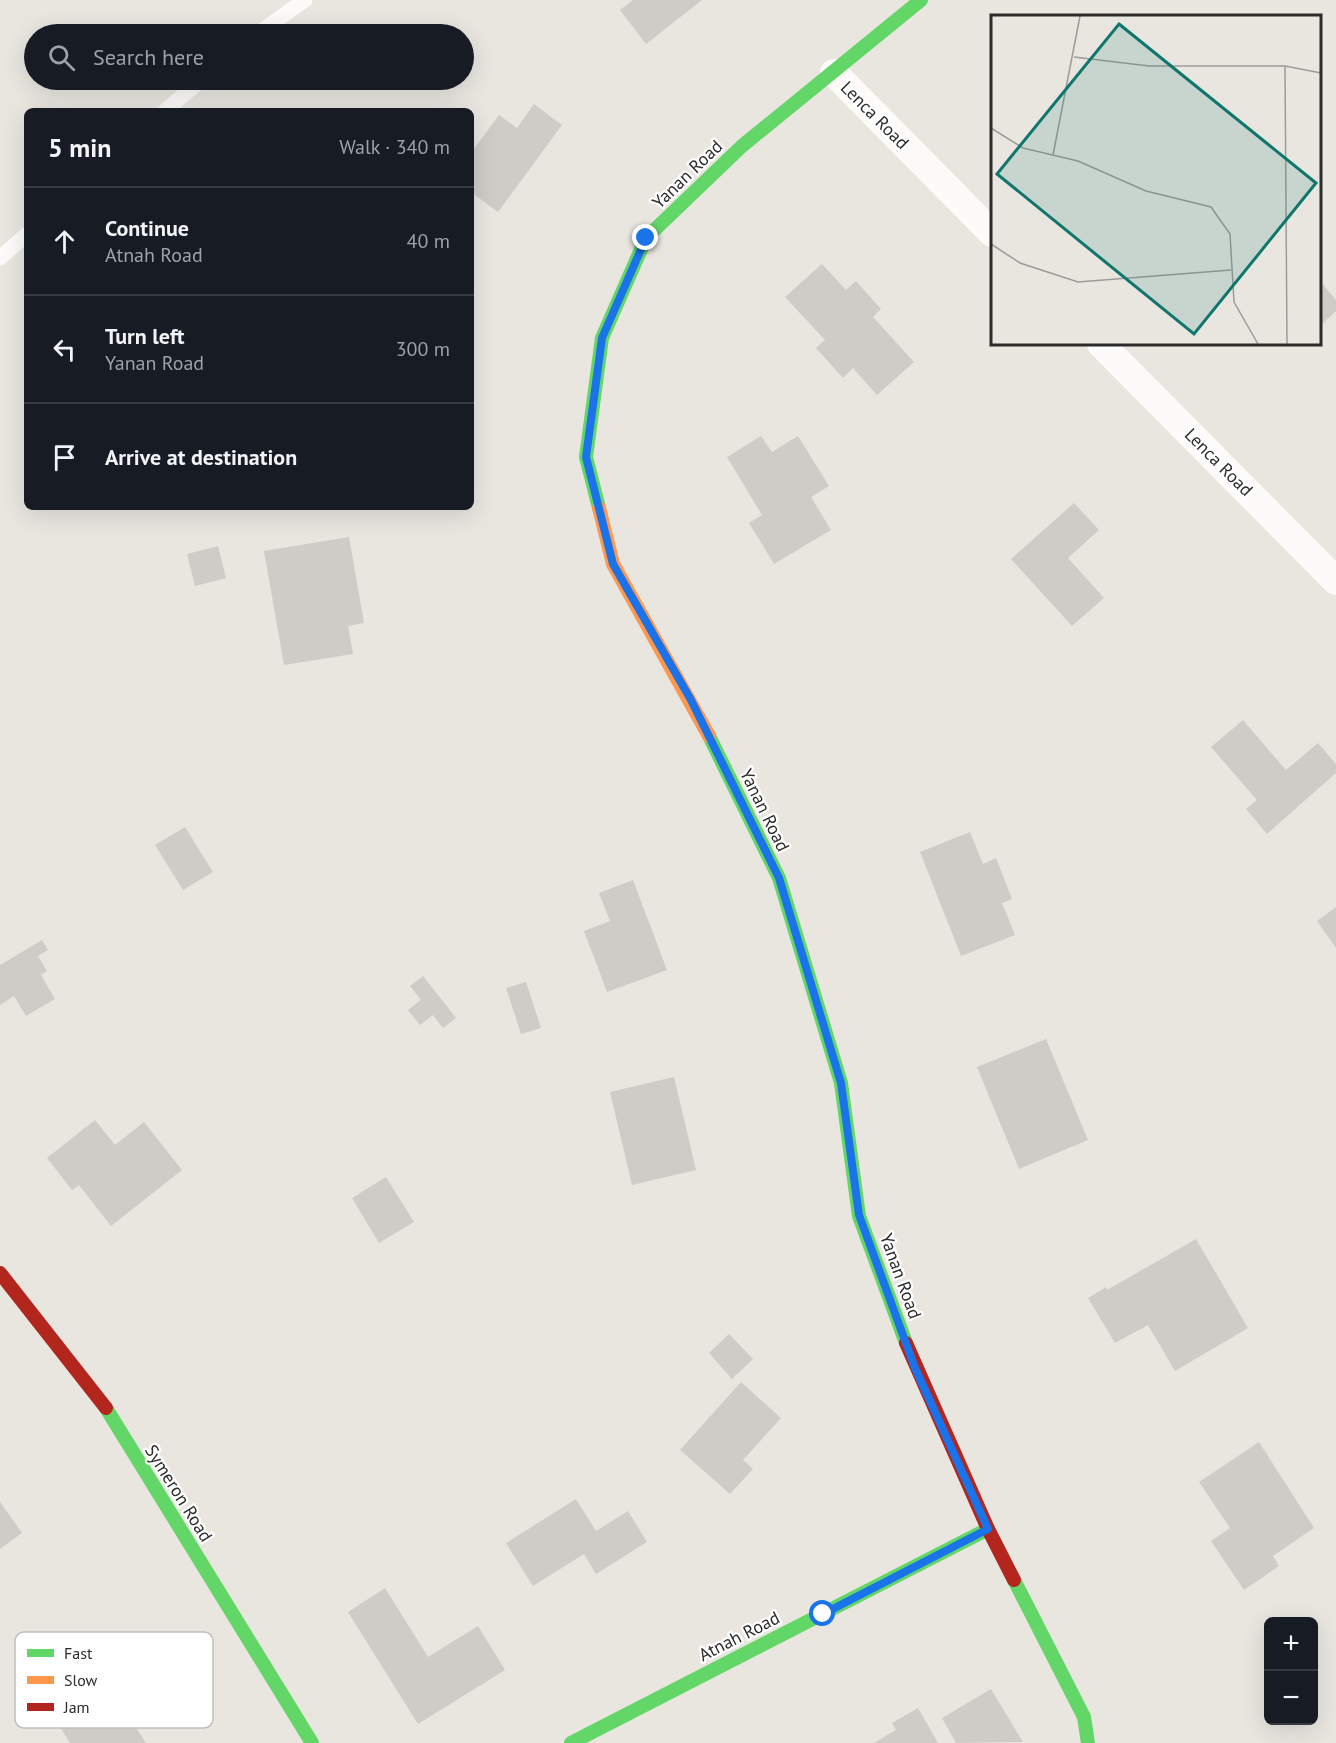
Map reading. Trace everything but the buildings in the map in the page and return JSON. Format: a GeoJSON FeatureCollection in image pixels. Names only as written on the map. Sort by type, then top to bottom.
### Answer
{"type":"FeatureCollection","features":[{"type":"Feature","properties":{"kind":"street","name":"Yanan Road"},"geometry":{"type":"LineString","coordinates":[[921,0],[742,146],[646,238],[602,338],[586,457],[613,564],[691,700],[779,878],[841,1083],[859,1215],[915,1368],[988,1529],[1084,1717],[1088,1743]]}},
{"type":"Feature","properties":{"kind":"street","name":"Lenca Road"},"geometry":{"type":"LineString","coordinates":[[834,73],[991,231]]}},
{"type":"Feature","properties":{"kind":"street","name":"Lenca Road"},"geometry":{"type":"LineString","coordinates":[[1102,345],[1336,581]]}},
{"type":"Feature","properties":{"kind":"street","name":"Symeron Road"},"geometry":{"type":"LineString","coordinates":[[0,1273],[101,1400],[312,1743]]}},
{"type":"Feature","properties":{"kind":"street","name":"Atnah Road"},"geometry":{"type":"LineString","coordinates":[[571,1743],[988,1529]]}},
{"type":"Feature","properties":{"kind":"lane"},"geometry":{"type":"LineString","coordinates":[[271,24],[305,0]]}},
{"type":"Feature","properties":{"kind":"lane"},"geometry":{"type":"LineString","coordinates":[[168,108],[189,90]]}},
{"type":"Feature","properties":{"kind":"lane"},"geometry":{"type":"LineString","coordinates":[[0,258],[24,237]]}},
{"type":"Feature","properties":{"kind":"traffic: fast"},"geometry":{"type":"LineString","coordinates":[[599,508],[586,457],[602,338],[646,238],[742,146],[921,0]]}},
{"type":"Feature","properties":{"kind":"traffic: fast"},"geometry":{"type":"LineString","coordinates":[[709,736],[779,878],[841,1083],[859,1216],[906,1343]]}},
{"type":"Feature","properties":{"kind":"traffic: fast"},"geometry":{"type":"LineString","coordinates":[[106,1408],[312,1743]]}},
{"type":"Feature","properties":{"kind":"traffic: fast"},"geometry":{"type":"LineString","coordinates":[[571,1743],[988,1529]]}},
{"type":"Feature","properties":{"kind":"traffic: fast"},"geometry":{"type":"LineString","coordinates":[[1014,1580],[1084,1717],[1088,1743]]}},
{"type":"Feature","properties":{"kind":"traffic: slow"},"geometry":{"type":"LineString","coordinates":[[599,508],[613,564],[709,736]]}},
{"type":"Feature","properties":{"kind":"traffic: jam"},"geometry":{"type":"LineString","coordinates":[[0,1273],[106,1408]]}},
{"type":"Feature","properties":{"kind":"traffic: jam"},"geometry":{"type":"LineString","coordinates":[[906,1343],[988,1529],[1014,1580]]}},
{"type":"Feature","properties":{"kind":"route"},"geometry":{"type":"LineString","coordinates":[[646,238],[602,338],[586,457],[613,564],[691,700],[779,878],[841,1083],[859,1215],[915,1368],[988,1529],[823,1614]]}}]}
